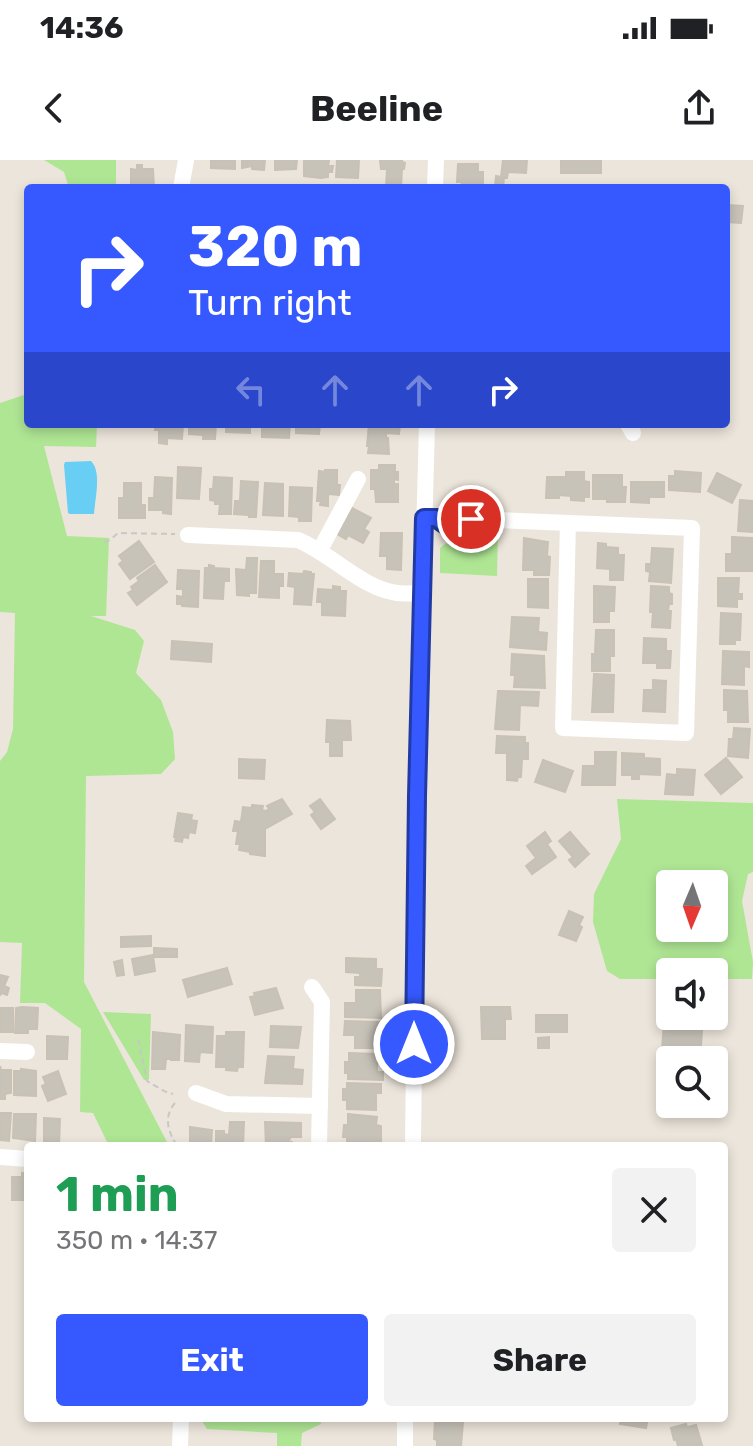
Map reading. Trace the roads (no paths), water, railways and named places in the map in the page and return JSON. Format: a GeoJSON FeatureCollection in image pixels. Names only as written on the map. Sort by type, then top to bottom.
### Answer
{"type":"FeatureCollection","features":[{"type":"Feature","properties":{"kind":"street"},"geometry":{"type":"LineString","coordinates":[[182,184],[186,160]]}},
{"type":"Feature","properties":{"kind":"street"},"geometry":{"type":"LineString","coordinates":[[435,184],[436,160]]}},
{"type":"Feature","properties":{"kind":"street"},"geometry":{"type":"LineString","coordinates":[[413,1142],[422,593],[431,518],[427,428]]}},
{"type":"Feature","properties":{"kind":"street"},"geometry":{"type":"LineString","coordinates":[[320,550],[358,479]]}},
{"type":"Feature","properties":{"kind":"street"},"geometry":{"type":"LineString","coordinates":[[431,518],[454,527],[471,519],[692,528],[686,733],[563,728],[568,523]]}},
{"type":"Feature","properties":{"kind":"street"},"geometry":{"type":"LineString","coordinates":[[188,535],[298,540],[320,550],[368,583],[398,593],[422,593]]}},
{"type":"Feature","properties":{"kind":"street"},"geometry":{"type":"LineString","coordinates":[[312,987],[322,1002],[319,1142]]}},
{"type":"Feature","properties":{"kind":"street"},"geometry":{"type":"LineString","coordinates":[[0,1051],[27,1052]]}},
{"type":"Feature","properties":{"kind":"street"},"geometry":{"type":"LineString","coordinates":[[196,1093],[226,1104],[320,1106]]}},
{"type":"Feature","properties":{"kind":"street"},"geometry":{"type":"LineString","coordinates":[[0,1157],[24,1159]]}},
{"type":"Feature","properties":{"kind":"street"},"geometry":{"type":"LineString","coordinates":[[180,1446],[181,1422]]}},
{"type":"Feature","properties":{"kind":"street"},"geometry":{"type":"LineString","coordinates":[[405,1422],[405,1446]]}},
{"type":"Feature","properties":{"kind":"water"},"geometry":{"type":"Polygon","coordinates":[[[91,461],[97,478],[94,514],[70,514],[65,462],[91,461]]]}}]}
